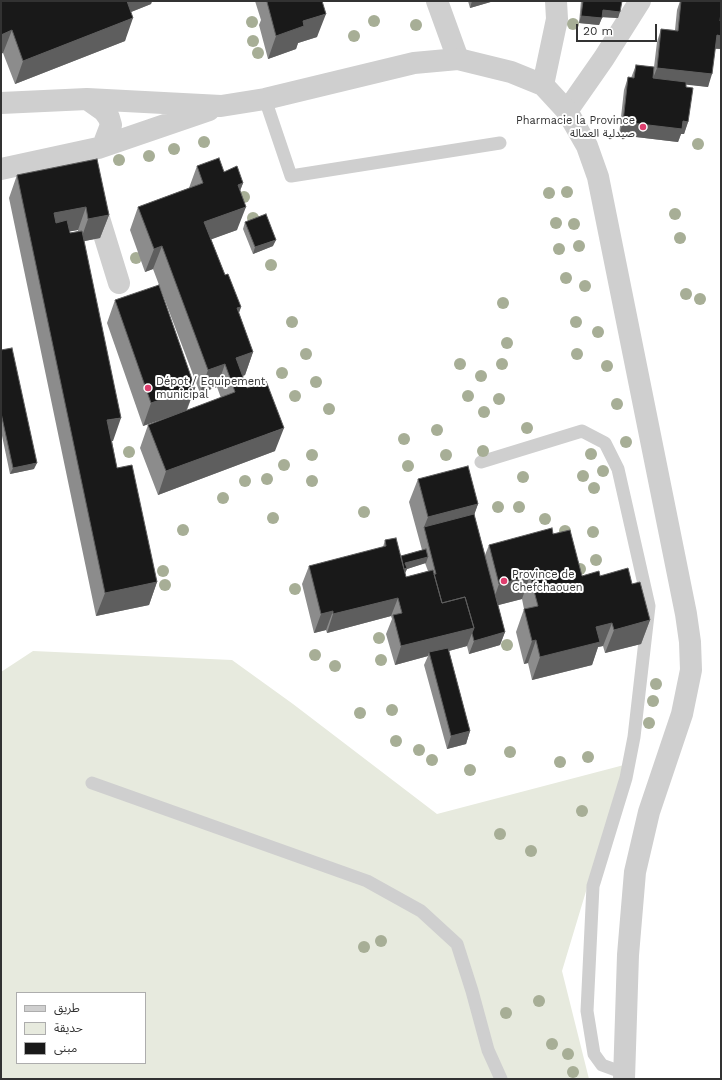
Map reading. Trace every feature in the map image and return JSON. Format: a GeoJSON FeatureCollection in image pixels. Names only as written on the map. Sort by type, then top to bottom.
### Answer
{"type":"FeatureCollection","features":[{"type":"Feature","properties":{"kind":"street"},"geometry":{"type":"LineString","coordinates":[[437,1],[458,58]]}},
{"type":"Feature","properties":{"kind":"street"},"geometry":{"type":"LineString","coordinates":[[543,85],[556,19],[556,1]]}},
{"type":"Feature","properties":{"kind":"street"},"geometry":{"type":"LineString","coordinates":[[567,111],[604,58],[640,1]]}},
{"type":"Feature","properties":{"kind":"street"},"geometry":{"type":"LineString","coordinates":[[1,169],[103,146],[221,106],[265,99],[414,63],[458,58],[511,72],[543,85],[567,111],[587,146],[598,177],[686,614],[690,642],[691,670],[682,714],[649,812],[635,872],[628,955],[624,1076]]}},
{"type":"Feature","properties":{"kind":"street"},"geometry":{"type":"LineString","coordinates":[[1,103],[87,99],[221,106]]}},
{"type":"Feature","properties":{"kind":"street"},"geometry":{"type":"LineString","coordinates":[[87,99],[104,111],[109,118],[111,125],[103,146]]}},
{"type":"Feature","properties":{"kind":"street"},"geometry":{"type":"LineString","coordinates":[[79,152],[119,283]]}},
{"type":"Feature","properties":{"kind":"lane"},"geometry":{"type":"LineString","coordinates":[[265,99],[291,176],[500,143]]}},
{"type":"Feature","properties":{"kind":"lane"},"geometry":{"type":"LineString","coordinates":[[481,462],[582,432],[605,443],[618,469],[649,606],[634,737],[626,778],[593,886],[587,1011],[594,1054],[602,1065],[624,1076]]}},
{"type":"Feature","properties":{"kind":"lane"},"geometry":{"type":"LineString","coordinates":[[92,783],[367,881],[421,911],[457,944],[472,991],[488,1050],[501,1079]]}},
{"type":"Feature","properties":{"kind":"green space"},"geometry":{"type":"Polygon","coordinates":[[[33,651],[232,660],[293,704],[437,814],[624,765],[562,971],[589,1079],[1,1079],[1,672],[33,651]]]}},
{"type":"Feature","properties":{"kind":"building"},"geometry":{"type":"Polygon","coordinates":[[[1,1],[127,1],[133,18],[23,61],[12,30],[1,35],[1,1]]]}},
{"type":"Feature","properties":{"kind":"building"},"geometry":{"type":"Polygon","coordinates":[[[322,1],[326,14],[303,21],[304,26],[276,36],[267,2],[322,1]]]}},
{"type":"Feature","properties":{"kind":"building"},"geometry":{"type":"Polygon","coordinates":[[[583,1],[622,1],[620,12],[603,10],[602,18],[581,16],[583,1]]]}},
{"type":"Feature","properties":{"kind":"building"},"geometry":{"type":"Polygon","coordinates":[[[681,1],[721,1],[721,36],[717,35],[712,74],[657,68],[661,29],[678,31],[681,1]]]}},
{"type":"Feature","properties":{"kind":"building"},"geometry":{"type":"Polygon","coordinates":[[[636,65],[654,67],[653,78],[686,82],[686,87],[693,88],[688,122],[683,121],[682,129],[623,122],[628,77],[634,78],[636,65]]]}},
{"type":"Feature","properties":{"kind":"building"},"geometry":{"type":"Polygon","coordinates":[[[219,158],[224,172],[237,166],[243,183],[238,185],[246,207],[204,222],[225,275],[228,274],[241,307],[237,308],[253,352],[236,358],[247,388],[266,381],[284,428],[166,471],[148,425],[235,392],[225,364],[208,370],[162,246],[154,249],[138,207],[203,183],[197,166],[219,158]]]}},
{"type":"Feature","properties":{"kind":"building"},"geometry":{"type":"Polygon","coordinates":[[[97,159],[109,215],[88,219],[86,207],[54,213],[56,223],[67,220],[70,233],[82,231],[121,418],[107,420],[117,468],[132,465],[157,582],[105,593],[17,175],[97,159]]]}},
{"type":"Feature","properties":{"kind":"building"},"geometry":{"type":"Polygon","coordinates":[[[266,214],[276,240],[255,247],[245,222],[266,214]]]}},
{"type":"Feature","properties":{"kind":"building"},"geometry":{"type":"Polygon","coordinates":[[[159,285],[195,388],[151,403],[115,300],[159,285]]]}},
{"type":"Feature","properties":{"kind":"building"},"geometry":{"type":"Polygon","coordinates":[[[12,348],[37,463],[13,468],[1,413],[1,350],[12,348]]]}},
{"type":"Feature","properties":{"kind":"building"},"geometry":{"type":"Polygon","coordinates":[[[468,466],[478,504],[428,517],[418,479],[468,466]]]}},
{"type":"Feature","properties":{"kind":"building"},"geometry":{"type":"Polygon","coordinates":[[[474,514],[505,632],[474,641],[472,633],[474,628],[465,597],[442,603],[424,527],[474,514]]]}},
{"type":"Feature","properties":{"kind":"building"},"geometry":{"type":"Polygon","coordinates":[[[552,528],[553,534],[570,530],[582,576],[599,571],[600,576],[628,568],[632,584],[640,582],[650,620],[614,630],[612,623],[596,627],[600,642],[540,657],[536,640],[532,641],[524,609],[538,606],[530,576],[499,584],[489,545],[552,528]]]}},
{"type":"Feature","properties":{"kind":"building"},"geometry":{"type":"Polygon","coordinates":[[[396,538],[406,577],[433,570],[442,603],[465,597],[474,628],[401,646],[393,615],[402,613],[398,598],[333,614],[333,611],[321,614],[309,566],[386,546],[385,540],[396,538]]]}},
{"type":"Feature","properties":{"kind":"building"},"geometry":{"type":"Polygon","coordinates":[[[426,549],[428,557],[405,563],[407,568],[404,569],[401,556],[426,549]]]}},
{"type":"Feature","properties":{"kind":"building"},"geometry":{"type":"Polygon","coordinates":[[[448,648],[470,731],[451,736],[429,652],[448,648]]]}},
{"type":"Feature","properties":{"kind":"place","name":"Pharmacie la Province صيدلية العمالة"},"geometry":{"type":"Point","coordinates":[643,127]}},
{"type":"Feature","properties":{"kind":"place","name":"Dépot / Equipement municipal"},"geometry":{"type":"Point","coordinates":[148,388]}},
{"type":"Feature","properties":{"kind":"place","name":"Province de Chefchaouen"},"geometry":{"type":"Point","coordinates":[504,581]}}]}
